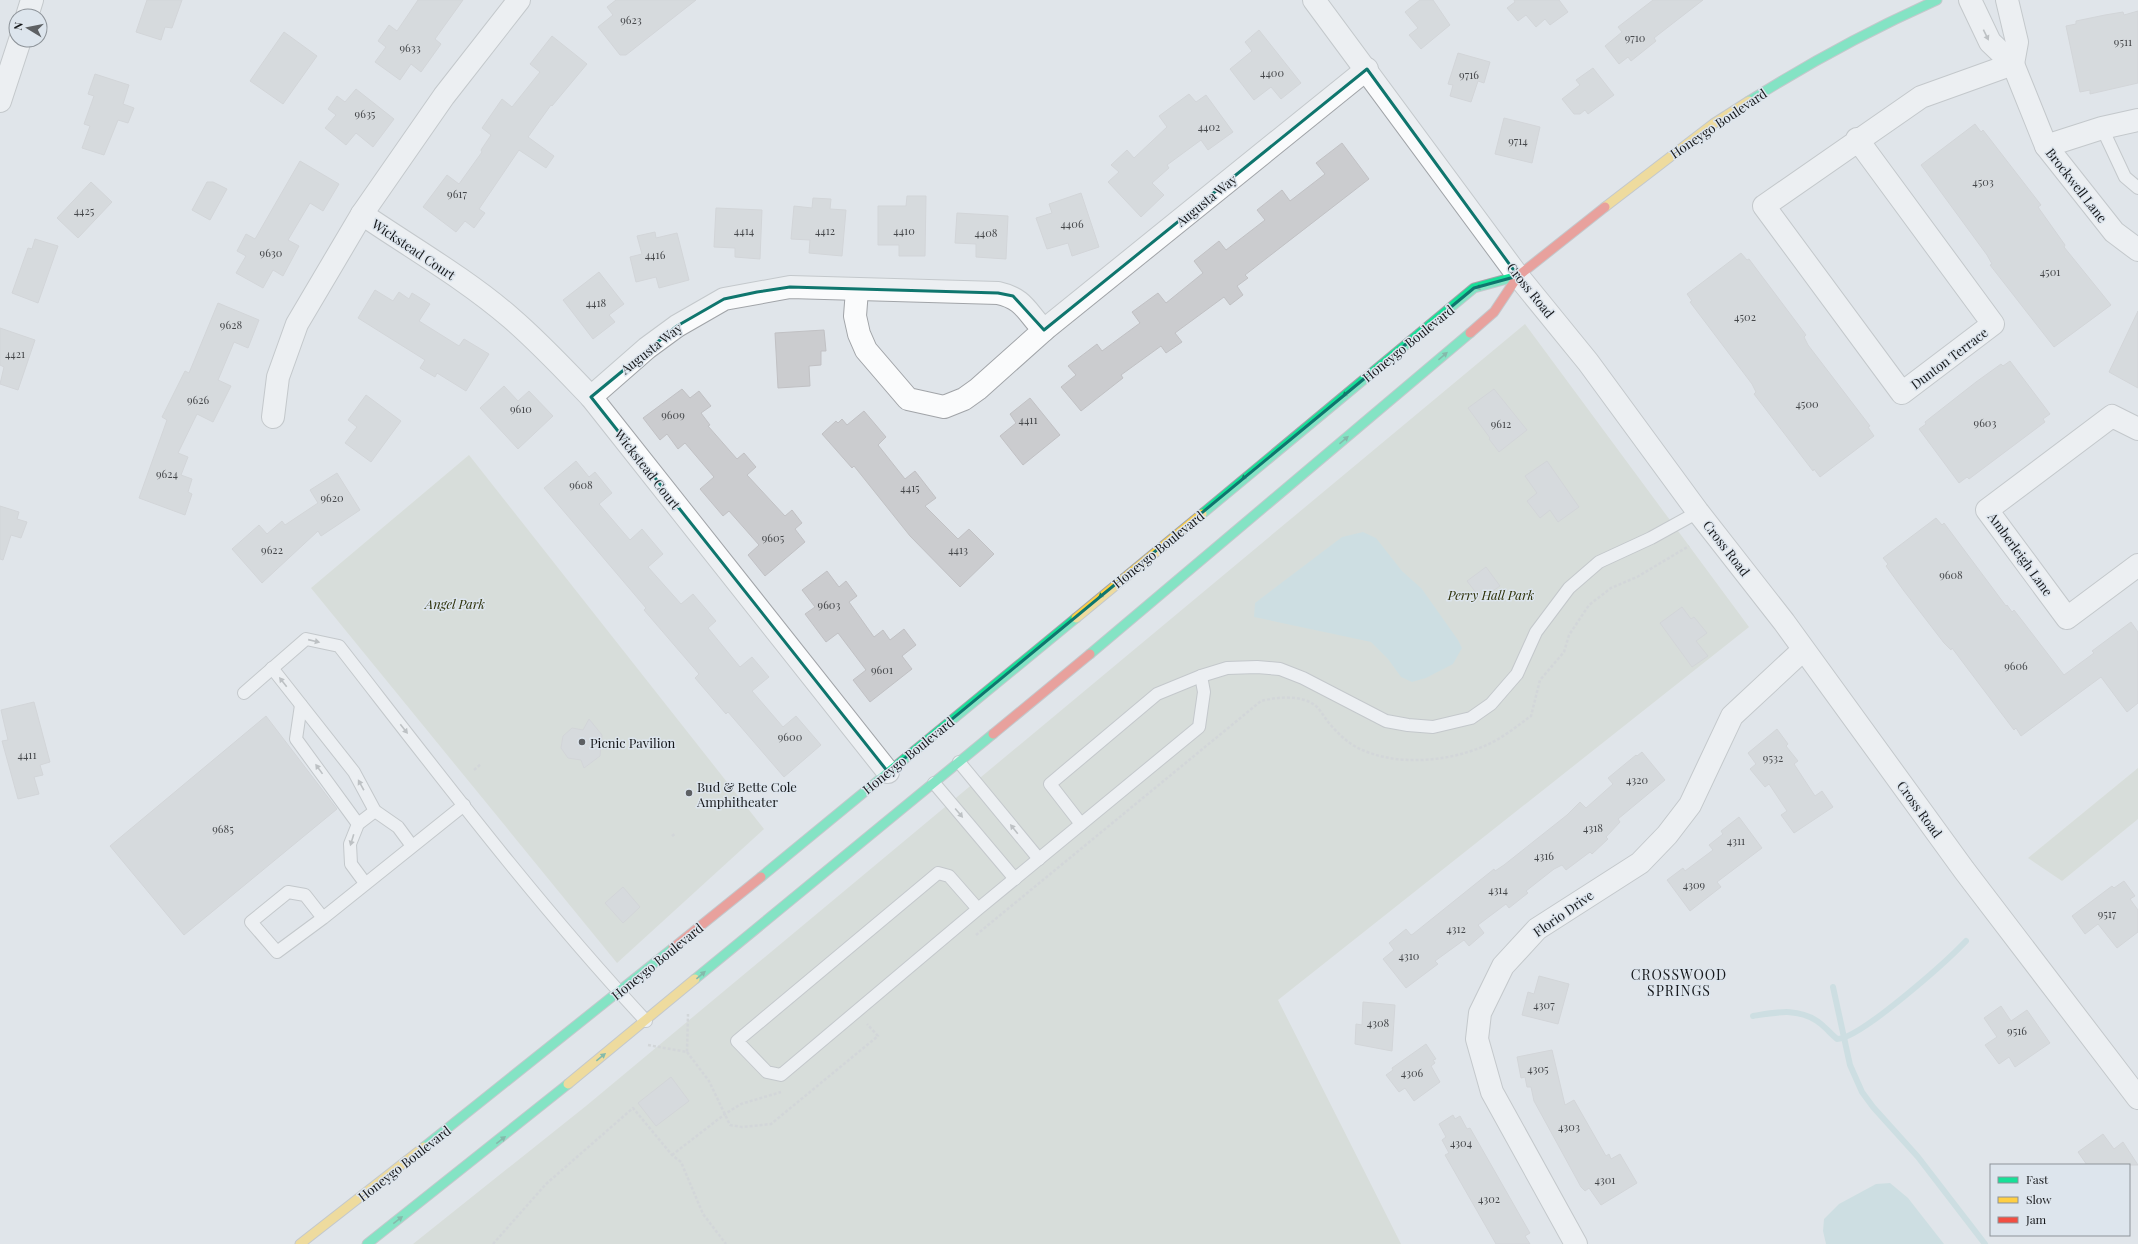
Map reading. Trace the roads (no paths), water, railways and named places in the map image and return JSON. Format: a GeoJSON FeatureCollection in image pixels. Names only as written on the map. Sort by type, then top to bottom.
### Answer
{"type":"FeatureCollection","features":[{"type":"Feature","properties":{"kind":"main road","name":"Honeygo Boulevard"},"geometry":{"type":"LineString","coordinates":[[368,1244],[506,1136],[1151,604],[1494,312],[1518,276],[1643,176],[1713,124],[1798,70],[1886,23],[1937,0]]}},
{"type":"Feature","properties":{"kind":"main road","name":"Honeygo Boulevard"},"geometry":{"type":"LineString","coordinates":[[300,1244],[473,1110],[619,992],[1474,288],[1518,276]]}},
{"type":"Feature","properties":{"kind":"street","name":"Wickstead Court"},"geometry":{"type":"LineString","coordinates":[[273,417],[278,377],[297,324],[362,214],[444,96],[519,0]]}},
{"type":"Feature","properties":{"kind":"street","name":"Cross Road"},"geometry":{"type":"LineString","coordinates":[[1314,0],[1518,276],[1584,355],[1698,512],[1819,669],[1964,870],[2138,1098]]}},
{"type":"Feature","properties":{"kind":"street","name":"Brockwell Lane"},"geometry":{"type":"LineString","coordinates":[[1970,0],[1990,42],[2013,64],[2046,146],[2114,232],[2138,250]]}},
{"type":"Feature","properties":{"kind":"street"},"geometry":{"type":"LineString","coordinates":[[2007,0],[2017,42],[2013,64]]}},
{"type":"Feature","properties":{"kind":"street"},"geometry":{"type":"LineString","coordinates":[[0,101],[17,48]]}},
{"type":"Feature","properties":{"kind":"street","name":"Dunton Terrace"},"geometry":{"type":"LineString","coordinates":[[1857,139],[1994,324],[1902,393],[1764,206],[1857,139],[1921,97],[2013,64]]}},
{"type":"Feature","properties":{"kind":"street","name":"Augusta Way"},"geometry":{"type":"LineString","coordinates":[[857,290],[855,316],[859,334],[866,350],[908,399],[931,406],[944,407],[964,398],[978,389],[1044,330],[1367,70]]}},
{"type":"Feature","properties":{"kind":"street"},"geometry":{"type":"LineString","coordinates":[[2046,146],[2102,128],[2138,120]]}},
{"type":"Feature","properties":{"kind":"street","name":"Wickstead Court"},"geometry":{"type":"LineString","coordinates":[[362,214],[468,286],[510,317],[548,352],[591,397],[888,772]]}},
{"type":"Feature","properties":{"kind":"street","name":"Augusta Way"},"geometry":{"type":"LineString","coordinates":[[591,397],[647,348],[677,326],[724,299],[790,287],[998,293],[1013,296],[1026,308],[1044,330]]}},
{"type":"Feature","properties":{"kind":"street","name":"Amberleigh Lane"},"geometry":{"type":"LineString","coordinates":[[2138,429],[2112,416],[1987,510],[2067,618],[2138,565]]}},
{"type":"Feature","properties":{"kind":"street","name":"Florio Drive"},"geometry":{"type":"LineString","coordinates":[[1576,1244],[1492,1092],[1477,1039],[1480,1013],[1503,966],[1536,929],[1640,863],[1667,835],[1690,804],[1732,716],[1803,650]]}},
{"type":"Feature","properties":{"kind":"lane"},"geometry":{"type":"LineString","coordinates":[[2102,128],[2125,177],[2138,188]]}},
{"type":"Feature","properties":{"kind":"lane"},"geometry":{"type":"LineString","coordinates":[[1081,824],[1050,784],[1157,694],[1201,676],[1227,668],[1257,667],[1280,669],[1303,678],[1386,721],[1433,727],[1471,718],[1491,704],[1518,674],[1536,632],[1569,588],[1600,562],[1651,538],[1698,512]]}},
{"type":"Feature","properties":{"kind":"lane"},"geometry":{"type":"LineString","coordinates":[[244,693],[306,639],[338,646],[464,805],[619,992],[646,1021]]}},
{"type":"Feature","properties":{"kind":"lane"},"geometry":{"type":"LineString","coordinates":[[272,668],[354,772],[375,811],[398,827],[412,846]]}},
{"type":"Feature","properties":{"kind":"lane"},"geometry":{"type":"LineString","coordinates":[[978,909],[949,876],[938,873],[737,1041],[767,1072],[781,1075],[1038,859],[1200,726],[1204,692],[1201,676]]}},
{"type":"Feature","properties":{"kind":"lane"},"geometry":{"type":"LineString","coordinates":[[301,705],[296,739],[358,824]]}},
{"type":"Feature","properties":{"kind":"lane"},"geometry":{"type":"LineString","coordinates":[[959,762],[1038,859]]}},
{"type":"Feature","properties":{"kind":"lane"},"geometry":{"type":"LineString","coordinates":[[934,783],[1015,879]]}},
{"type":"Feature","properties":{"kind":"lane"},"geometry":{"type":"LineString","coordinates":[[323,918],[305,895],[288,892],[251,922],[277,952],[323,918],[464,805]]}},
{"type":"Feature","properties":{"kind":"lane"},"geometry":{"type":"LineString","coordinates":[[365,883],[351,864],[350,844],[358,824],[375,811]]}},
{"type":"Feature","properties":{"kind":"water"},"geometry":{"type":"Polygon","coordinates":[[[1363,532],[1376,538],[1402,571],[1422,589],[1458,640],[1462,648],[1453,664],[1426,678],[1412,682],[1401,677],[1388,659],[1371,642],[1254,617],[1255,603],[1342,537],[1363,532]]]}},
{"type":"Feature","properties":{"kind":"water"},"geometry":{"type":"Polygon","coordinates":[[[1890,1183],[1908,1198],[1944,1244],[1826,1244],[1823,1231],[1824,1219],[1839,1204],[1876,1184],[1890,1183]]]}},
{"type":"Feature","properties":{"kind":"waterway"},"geometry":{"type":"LineString","coordinates":[[1753,1016],[1780,1012],[1797,1013],[1813,1019],[1837,1039],[1848,1036],[1903,998],[1966,941]]}},
{"type":"Feature","properties":{"kind":"waterway"},"geometry":{"type":"LineString","coordinates":[[1833,987],[1850,1065],[1862,1092],[1873,1107],[1918,1157],[1985,1244]]}},
{"type":"Feature","properties":{"kind":"place","name":"Picnic Pavilion"},"geometry":{"type":"Point","coordinates":[582,742]}},
{"type":"Feature","properties":{"kind":"place","name":"Bud & Bette Cole Amphitheater"},"geometry":{"type":"Point","coordinates":[689,793]}},
{"type":"Feature","properties":{"kind":"district","name":"CROSSWOOD SPRINGS"},"geometry":{"type":"Point","coordinates":[1679,982]}},
{"type":"Feature","properties":{"kind":"park label","name":"Perry Hall Park"},"geometry":{"type":"Point","coordinates":[1491,594]}},
{"type":"Feature","properties":{"kind":"park label","name":"Angel Park"},"geometry":{"type":"Point","coordinates":[455,603]}}]}
